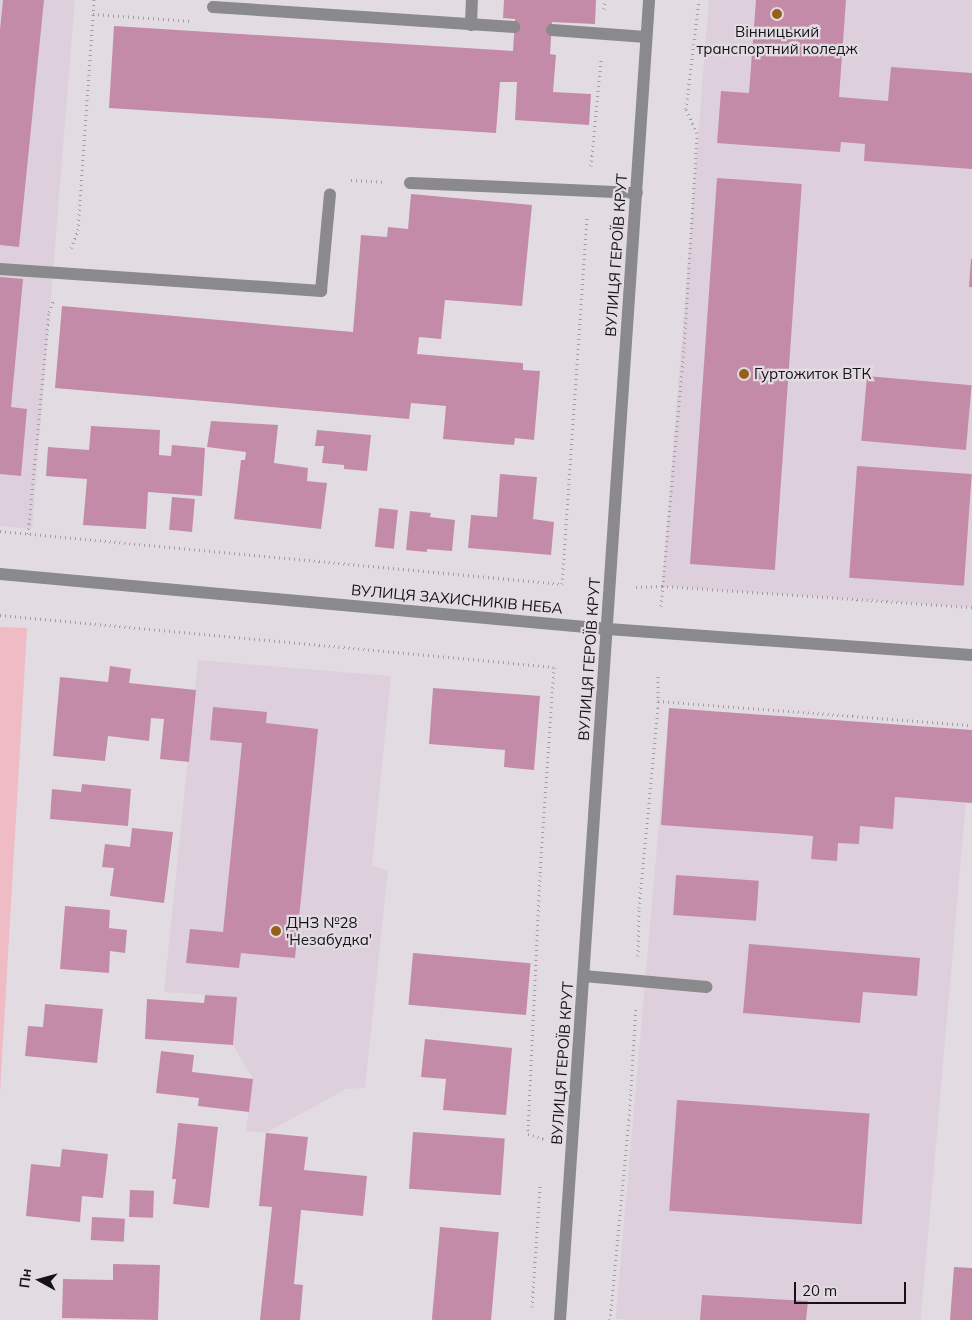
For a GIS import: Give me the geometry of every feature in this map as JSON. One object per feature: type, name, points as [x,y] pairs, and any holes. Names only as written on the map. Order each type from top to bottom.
[{"type":"street","points":[[471,24],[472,0]]},
{"type":"street","name":"ВУЛИЦЯ ГЕРОЇВ КРУТ","points":[[560,1320],[649,0]]},
{"type":"street","points":[[213,7],[514,28]]},
{"type":"street","points":[[552,30],[646,37]]},
{"type":"street","points":[[410,183],[637,192]]},
{"type":"street","points":[[0,269],[321,291],[330,194]]},
{"type":"street","name":"ВУЛИЦЯ ЗАХИСНИКІВ НЕБА","points":[[0,574],[608,629],[972,656]]},
{"type":"street","points":[[584,976],[707,987]]},
{"type":"path","points":[[0,531],[562,584],[589,191],[605,0]]},
{"type":"path","points":[[661,607],[684,338],[697,133],[686,109],[699,0]]},
{"type":"path","points":[[93,14],[212,22],[213,7]]},
{"type":"path","points":[[330,194],[331,178],[410,183]]},
{"type":"path","points":[[630,588],[662,586],[972,607]]},
{"type":"path","points":[[0,615],[554,667],[540,875],[528,1134],[546,1139],[545,1149]]},
{"type":"path","points":[[658,701],[972,726]]},
{"type":"path","points":[[532,1310],[537,1214],[542,1177]]},
{"type":"shaded area","points":[[0,0],[75,0],[32,529],[0,526]]},
{"type":"shaded area","points":[[709,0],[972,0],[972,607],[662,586]]},
{"type":"shaded area","points":[[0,627],[27,628],[0,1093]]},
{"type":"shaded area","name":"ДНЗ №28 'Незабудка'","points":[[198,660],[391,676],[372,866],[388,870],[365,1088],[346,1089],[266,1133],[246,1131],[253,1079],[233,1045],[236,997],[164,992]]},
{"type":"shaded area","points":[[669,708],[972,734],[921,1320],[616,1319]]},
{"type":"building","points":[[3,0],[44,0],[19,247],[0,245],[0,30]]},
{"type":"building","points":[[504,0],[596,0],[595,24],[552,22],[550,54],[556,55],[553,92],[591,94],[589,125],[515,120],[517,82],[500,82],[496,133],[109,108],[114,26],[513,51],[515,19],[503,18]]},
{"type":"building","name":"Вінницький транспортний коледж","points":[[756,0],[846,0],[839,97],[888,101],[891,67],[972,73],[972,169],[864,161],[865,144],[841,142],[840,152],[717,143],[721,91],[749,93]]},
{"type":"building","name":"Гуртожиток ВТК","points":[[717,178],[802,184],[775,570],[690,564]]},
{"type":"building","points":[[411,194],[532,205],[522,306],[445,300],[441,339],[419,337],[417,354],[523,363],[523,370],[540,371],[534,440],[515,438],[514,445],[443,439],[446,406],[411,403],[409,419],[55,388],[62,306],[353,332],[361,235],[387,237],[388,227],[408,229]]},
{"type":"building","points":[[971,259],[972,287],[969,287]]},
{"type":"building","points":[[0,277],[23,279],[11,407],[27,409],[21,476],[0,474]]},
{"type":"building","points":[[867,376],[972,385],[966,450],[861,441]]},
{"type":"building","points":[[211,421],[278,425],[274,463],[308,468],[307,481],[327,483],[321,529],[234,519],[241,460],[245,460],[246,452],[207,447]]},
{"type":"building","points":[[91,426],[160,430],[159,455],[171,456],[172,445],[205,448],[202,496],[148,492],[146,529],[83,525],[87,479],[46,476],[48,447],[89,450]]},
{"type":"building","points":[[317,430],[371,435],[367,471],[344,469],[344,465],[322,463],[324,446],[315,446]]},
{"type":"building","points":[[857,466],[972,474],[964,586],[849,578]]},
{"type":"building","points":[[500,474],[537,477],[533,519],[554,522],[551,555],[468,548],[471,515],[497,517]]},
{"type":"building","points":[[172,497],[195,499],[192,532],[169,530]]},
{"type":"building","points":[[379,508],[398,510],[394,549],[375,547]]},
{"type":"building","points":[[410,511],[431,513],[430,517],[455,520],[452,551],[427,549],[427,552],[406,550]]},
{"type":"building","points":[[110,666],[131,669],[129,683],[196,690],[189,762],[160,759],[164,719],[151,718],[149,741],[108,736],[105,761],[53,756],[60,677],[108,682]]},
{"type":"building","points":[[433,688],[540,696],[534,770],[504,767],[505,750],[429,744]]},
{"type":"building","points":[[213,707],[267,712],[266,723],[318,729],[295,958],[241,953],[239,968],[186,963],[190,929],[223,932],[242,743],[210,740]]},
{"type":"building","points":[[669,708],[972,730],[972,803],[895,797],[893,829],[860,826],[859,844],[838,843],[837,861],[811,859],[813,836],[661,825]]},
{"type":"building","points":[[82,784],[131,789],[128,826],[50,819],[52,789],[81,792]]},
{"type":"building","points":[[132,828],[173,832],[164,903],[110,896],[114,868],[102,867],[105,844],[130,847]]},
{"type":"building","points":[[676,875],[759,881],[756,921],[673,915]]},
{"type":"building","points":[[65,906],[110,910],[109,928],[127,930],[125,953],[110,951],[109,973],[60,969]]},
{"type":"building","points":[[749,944],[920,958],[917,996],[863,992],[860,1023],[743,1013]]},
{"type":"building","points":[[413,953],[531,963],[526,1015],[408,1005]]},
{"type":"building","points":[[205,995],[237,997],[233,1045],[145,1039],[147,999],[204,1003]]},
{"type":"building","points":[[45,1004],[103,1009],[97,1063],[25,1056],[28,1026],[43,1027]]},
{"type":"building","points":[[425,1039],[512,1048],[506,1115],[443,1110],[446,1079],[421,1077]]},
{"type":"building","points":[[161,1051],[194,1055],[192,1072],[253,1079],[249,1112],[198,1106],[199,1098],[156,1093]]},
{"type":"building","points":[[677,1100],[870,1113],[862,1224],[669,1211]]},
{"type":"building","points":[[178,1123],[218,1127],[209,1208],[173,1204],[176,1179],[172,1179]]},
{"type":"building","points":[[413,1132],[505,1138],[501,1195],[409,1189]]},
{"type":"building","points":[[266,1133],[308,1137],[304,1170],[367,1176],[363,1216],[301,1210],[294,1284],[303,1285],[300,1320],[260,1320],[272,1207],[259,1206]]},
{"type":"building","points":[[62,1149],[108,1154],[103,1198],[82,1196],[80,1222],[26,1216],[31,1164],[60,1167]]},
{"type":"building","points":[[130,1190],[154,1191],[153,1218],[129,1217]]},
{"type":"building","points":[[92,1217],[125,1219],[124,1242],[91,1240]]},
{"type":"building","points":[[440,1227],[499,1232],[491,1320],[432,1320]]},
{"type":"building","points":[[113,1264],[160,1265],[158,1320],[62,1318],[63,1279],[113,1280]]},
{"type":"building","points":[[954,1267],[972,1268],[972,1320],[950,1320]]},
{"type":"building","points":[[702,1295],[808,1301],[806,1320],[700,1320]]},
{"type":"place","name":"Вінницький транспортний коледж","points":[[777,14]]},
{"type":"place","name":"Гуртожиток ВТК","points":[[744,374]]},
{"type":"place","name":"ДНЗ №28 'Незабудка'","points":[[276,931]]}]
